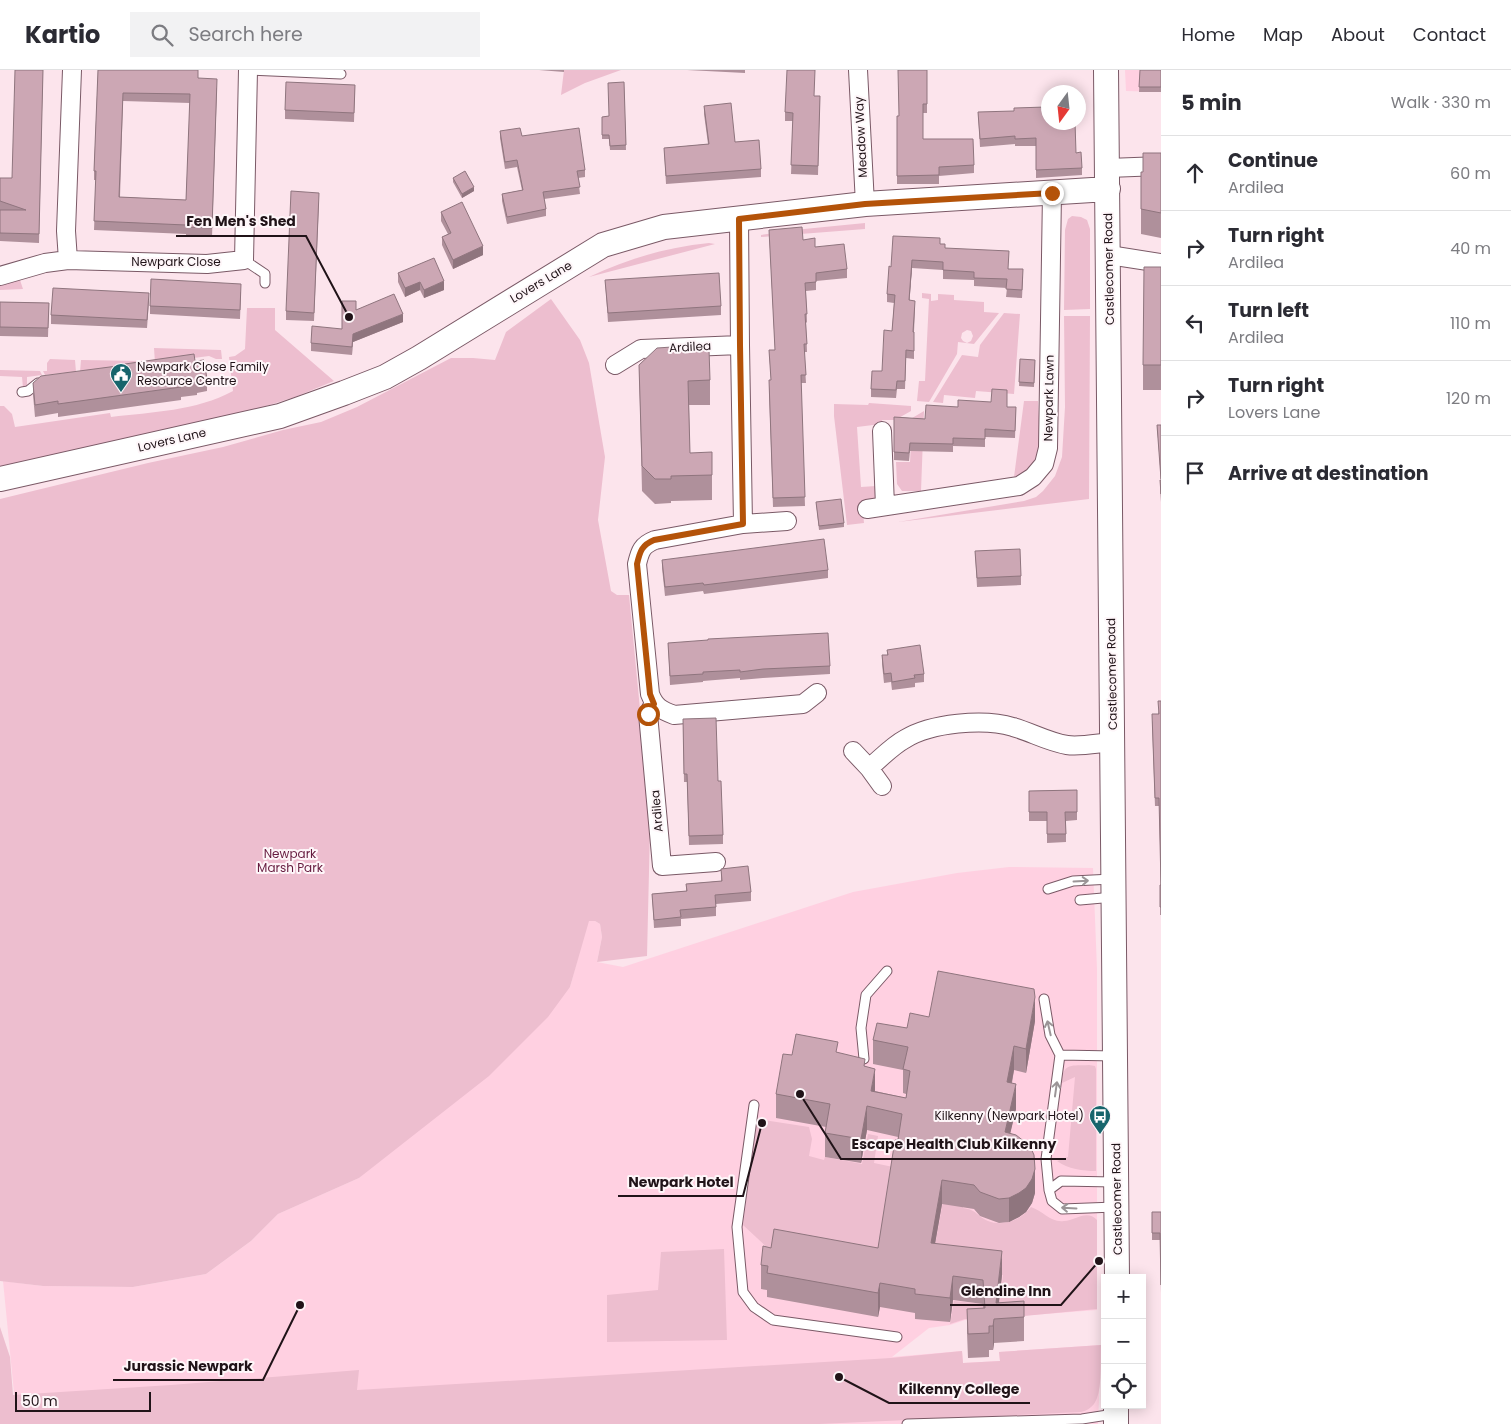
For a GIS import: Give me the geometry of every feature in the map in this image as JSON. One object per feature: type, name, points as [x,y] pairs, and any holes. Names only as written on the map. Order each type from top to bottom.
[{"type":"main road","name":"Castlecomer Road","points":[[1106,70],[1117,1274]]},
{"type":"main road","name":"Lovers Lane","points":[[0,479],[280,416],[386,377],[603,245],[664,227],[865,204],[1052,193],[1108,178]]},
{"type":"street","points":[[68,260],[66,231],[72,70]]},
{"type":"street","points":[[244,260],[248,70]]},
{"type":"street","name":"Meadow Way","points":[[858,70],[865,204]]},
{"type":"street","points":[[1108,178],[1161,166]]},
{"type":"street","name":"Newpark Lawn","points":[[867,509],[1019,486],[1033,477],[1044,464],[1048,448],[1052,193]]},
{"type":"street","points":[[739,219],[743,524]]},
{"type":"street","points":[[1109,255],[1161,263]]},
{"type":"street","name":"Newpark Close","points":[[0,276],[45,263],[68,260],[207,264],[244,260]]},
{"type":"street","name":"Ardilea","points":[[615,365],[641,349],[740,345]]},
{"type":"street","points":[[882,431],[885,506]]},
{"type":"street","name":"Ardilea","points":[[716,862],[662,866],[648,714],[654,704],[650,694],[637,564],[640,552],[646,543],[654,540],[743,524],[787,521]]},
{"type":"street","points":[[654,704],[663,711],[674,715],[803,704],[817,693]]},
{"type":"street","points":[[869,768],[905,738],[954,724],[983,723],[1010,726],[1068,746],[1113,742]]},
{"type":"street","points":[[852,751],[869,768],[882,786]]},
{"type":"lane","points":[[248,70],[340,74]]},
{"type":"lane","points":[[244,260],[265,274],[264,283]]},
{"type":"lane","points":[[22,392],[28,391],[38,383]]},
{"type":"lane","points":[[1048,888],[1073,881],[1114,888]]},
{"type":"lane","points":[[1080,900],[1114,888]]},
{"type":"lane","points":[[864,1059],[861,1028],[866,995],[887,971]]},
{"type":"lane","points":[[1044,999],[1050,1035],[1060,1055],[1046,1159],[1052,1202],[1062,1209],[1117,1207]]},
{"type":"lane","points":[[1060,1055],[1115,1056]]},
{"type":"lane","points":[[754,1105],[737,1227],[743,1292],[754,1307],[773,1320],[897,1338]]},
{"type":"lane","points":[[1050,1190],[1061,1181],[1116,1182]]},
{"type":"lane","points":[[907,1424],[1082,1418],[1116,1414]]},
{"type":"shaded area","points":[[1125,70],[1161,70],[1161,92],[1126,91]]},
{"type":"shaded area","points":[[1009,867],[1093,868],[1097,969],[1097,1310],[965,1320],[950,1325],[929,1328],[892,1357],[962,1351],[963,1363],[1000,1361],[999,1352],[1101,1345],[1098,1424],[16,1424],[3,1281],[43,1286],[133,1287],[206,1274],[251,1241],[278,1214],[359,1178],[570,987],[588,921],[595,921],[600,924],[602,937],[597,962],[623,967],[853,892],[957,873]]},
{"type":"green space","points":[[564,70],[621,70],[585,83],[561,95]]},
{"type":"green space","points":[[1072,216],[1087,220],[1090,229],[1090,309],[1064,310],[1065,230],[1068,219]]},
{"type":"green space","points":[[865,223],[865,229],[761,237],[761,235],[794,230]]},
{"type":"green space","points":[[715,244],[589,277],[648,255],[678,247]]},
{"type":"green space","points":[[20,280],[23,289],[0,290],[0,285]]},
{"type":"green space","points":[[922,293],[931,294],[931,301],[938,300],[938,294],[954,295],[954,300],[984,302],[984,312],[999,313],[974,344],[958,342],[957,354],[929,402],[917,401],[919,381],[925,381],[929,299],[922,298]],"holes":[[[967,330],[971,331],[973,336],[971,341],[967,343],[963,341],[961,338],[962,333]]]},
{"type":"green space","name":"Newpark Marsh Park","points":[[551,299],[580,340],[589,363],[605,457],[598,520],[611,591],[617,595],[629,595],[650,829],[647,956],[597,962],[602,937],[600,924],[595,921],[589,921],[570,987],[548,1017],[489,1076],[359,1178],[278,1214],[251,1241],[206,1274],[133,1287],[43,1286],[0,1281],[0,499],[321,422],[357,407],[451,358],[495,360],[506,332]]},
{"type":"green space","points":[[247,308],[275,308],[275,330],[334,381],[295,397],[244,413],[0,470],[0,406],[4,406],[12,414],[15,427],[110,413],[111,417],[174,410],[204,403],[233,391],[229,357],[235,356],[245,349]]},
{"type":"green space","points":[[1004,313],[1020,314],[1014,394],[976,391],[975,398],[944,395],[943,403],[933,402],[962,355],[978,357],[980,345]]},
{"type":"green space","points":[[1064,316],[1090,316],[1089,499],[898,522],[1024,501],[1036,497],[1043,491],[1055,476],[1062,457],[1065,407]]},
{"type":"green space","points":[[154,348],[221,350],[222,359],[209,356],[155,363]]},
{"type":"green space","points":[[50,359],[75,360],[76,372],[45,375],[43,371],[47,371],[47,363]]},
{"type":"green space","points":[[81,360],[142,361],[142,364],[80,372]]},
{"type":"green space","points":[[0,370],[40,371],[42,375],[27,377],[27,387],[23,388],[22,377],[0,376]]},
{"type":"green space","points":[[1024,401],[1038,401],[1038,446],[1036,457],[1031,466],[1024,473],[1014,477]]},
{"type":"green space","points":[[869,403],[911,406],[911,411],[895,420],[882,420],[881,424],[857,427],[861,487],[876,486],[877,501],[862,503],[864,523],[847,525],[834,404],[868,405]]},
{"type":"green space","points":[[924,411],[921,491],[902,491],[897,484],[896,462],[910,462],[912,425],[902,424]]},
{"type":"green space","points":[[1070,1066],[1095,1066],[1096,1069],[1096,1171],[1076,1169],[1057,1161],[1068,1157],[1075,1077],[1062,1083],[1064,1071]]},
{"type":"green space","points":[[757,1119],[809,1127],[812,1139],[809,1156],[824,1160],[825,1157],[862,1164],[868,1134],[878,1136],[874,1163],[893,1167],[878,1271],[773,1253],[743,1225]]},
{"type":"green space","points":[[948,1174],[967,1177],[963,1208],[972,1210],[984,1219],[994,1223],[1006,1223],[1017,1219],[1031,1207],[1051,1219],[1059,1221],[1085,1215],[1089,1215],[1097,1220],[1097,1309],[1004,1318],[965,1319],[950,1324],[954,1301],[985,1304],[986,1299],[1000,1301],[1003,1275],[931,1267]]},
{"type":"green space","points":[[724,1249],[727,1340],[607,1342],[607,1295],[658,1290],[661,1252]]},
{"type":"green space","points":[[0,1327],[10,1357],[13,1395],[359,1370],[357,1390],[891,1358],[962,1351],[963,1363],[1000,1361],[999,1352],[1101,1345],[1097,1399],[1088,1409],[1081,1412],[819,1424],[0,1424]]},
{"type":"building","points":[[15,70],[43,70],[39,234],[0,233],[0,210],[26,210],[0,201],[0,178],[12,178]]},
{"type":"building","points":[[98,70],[198,70],[198,78],[217,79],[212,228],[94,221],[96,171],[94,171]],"holes":[[[123,93],[190,94],[186,200],[119,197]]]},
{"type":"building","points":[[787,70],[815,70],[814,96],[820,96],[818,166],[791,165],[793,113],[785,112]]},
{"type":"building","points":[[898,70],[927,70],[927,104],[923,104],[923,139],[973,139],[974,165],[939,167],[939,175],[897,176]]},
{"type":"building","points":[[1140,70],[1161,70],[1161,87],[1139,87]]},
{"type":"building","points":[[286,82],[355,85],[354,113],[285,110]]},
{"type":"building","points":[[624,82],[626,145],[610,146],[609,135],[602,135],[602,117],[609,116],[608,83]]},
{"type":"building","points":[[731,103],[735,142],[759,140],[761,169],[666,176],[664,148],[709,144],[704,106]]},
{"type":"building","points":[[1041,107],[1041,130],[1075,130],[1076,153],[1081,152],[1082,168],[1036,170],[1036,138],[1015,139],[1015,136],[980,139],[978,112],[1014,111],[1014,108]]},
{"type":"building","points":[[520,128],[522,136],[579,128],[585,170],[577,171],[580,187],[543,192],[546,209],[507,217],[502,194],[523,190],[517,160],[505,162],[500,131]]},
{"type":"building","points":[[1143,153],[1161,153],[1161,213],[1141,209]]},
{"type":"building","points":[[465,171],[474,187],[462,194],[453,178]]},
{"type":"building","points":[[291,191],[319,193],[314,313],[286,311]]},
{"type":"building","points":[[462,202],[483,246],[453,260],[442,237],[451,233],[441,212]]},
{"type":"building","points":[[802,227],[803,240],[815,238],[815,247],[844,244],[847,269],[816,273],[816,282],[805,283],[807,344],[804,344],[806,375],[801,375],[805,497],[773,498],[769,350],[775,350],[769,230]]},
{"type":"building","points":[[893,236],[940,238],[940,244],[945,244],[945,248],[1009,251],[1008,269],[1023,269],[1022,290],[1006,289],[1007,279],[974,278],[974,272],[943,270],[943,262],[912,260],[909,300],[915,301],[914,351],[906,350],[905,381],[897,381],[896,390],[871,389],[872,371],[882,371],[884,330],[892,331],[895,295],[887,294]]},
{"type":"building","points":[[434,258],[444,281],[424,290],[420,282],[405,288],[398,273]]},
{"type":"building","points":[[1144,267],[1161,267],[1161,365],[1143,365]]},
{"type":"building","points":[[719,273],[721,306],[608,313],[605,280]]},
{"type":"building","points":[[151,279],[241,284],[240,310],[150,306]]},
{"type":"building","points":[[53,288],[149,293],[147,320],[51,315]]},
{"type":"building","points":[[394,294],[403,314],[353,334],[352,347],[311,343],[312,326],[342,329],[342,301],[356,301],[356,310]]},
{"type":"building","points":[[0,302],[49,303],[48,328],[0,327]]},
{"type":"building","points":[[672,347],[671,350],[709,349],[710,380],[688,381],[690,453],[712,452],[712,475],[671,476],[671,479],[655,479],[642,466],[639,365],[657,348]]},
{"type":"building","points":[[194,354],[195,361],[204,360],[207,379],[180,385],[181,387],[58,404],[58,401],[35,405],[33,383],[41,376]]},
{"type":"building","points":[[1020,359],[1035,360],[1034,383],[1019,382]]},
{"type":"building","points":[[992,389],[1007,390],[1007,407],[1016,407],[1015,431],[985,429],[985,439],[953,438],[953,444],[910,443],[909,453],[894,452],[894,417],[925,419],[926,405],[958,407],[958,400],[991,402]]},
{"type":"building","points":[[1157,425],[1161,425],[1161,479]]},
{"type":"building","points":[[841,499],[844,523],[819,526],[816,502]]},
{"type":"building","points":[[824,539],[828,570],[704,585],[703,583],[665,587],[662,560]]},
{"type":"building","points":[[1020,549],[1021,576],[977,578],[975,551]]},
{"type":"building","points":[[828,633],[830,666],[740,672],[740,670],[703,672],[703,674],[670,676],[668,643]]},
{"type":"building","points":[[920,645],[924,674],[914,675],[915,678],[892,682],[891,673],[884,674],[882,655],[888,655],[887,650]]},
{"type":"building","points":[[1158,701],[1161,701],[1161,885],[1159,798],[1155,798],[1152,714],[1159,714]]},
{"type":"building","points":[[716,718],[718,781],[721,781],[723,835],[689,836],[687,774],[684,774],[683,719]]},
{"type":"building","points":[[1077,790],[1077,812],[1065,812],[1066,834],[1047,834],[1047,812],[1029,812],[1029,791]]},
{"type":"building","points":[[748,866],[751,892],[715,895],[716,907],[680,910],[681,917],[654,920],[652,894],[687,891],[686,884],[722,881],[721,869]]},
{"type":"building","points":[[1160,885],[1161,907],[1160,907]]},
{"type":"building","points":[[938,971],[1034,989],[1035,997],[1026,1049],[1014,1046],[1007,1082],[1016,1084],[1005,1132],[1016,1135],[1030,1146],[1034,1155],[1035,1169],[1032,1179],[1026,1188],[1019,1193],[1009,1198],[999,1199],[980,1192],[974,1185],[942,1180],[931,1243],[1002,1251],[996,1303],[1024,1301],[1024,1317],[994,1319],[993,1326],[989,1326],[989,1333],[968,1334],[967,1309],[985,1308],[983,1280],[953,1276],[950,1298],[915,1294],[915,1289],[880,1283],[878,1293],[767,1273],[768,1266],[761,1265],[763,1246],[771,1248],[774,1229],[878,1248],[895,1140],[898,1140],[902,1114],[867,1106],[861,1139],[825,1133],[830,1104],[776,1094],[783,1054],[792,1055],[796,1034],[838,1042],[836,1052],[865,1059],[864,1066],[875,1069],[871,1091],[906,1098],[910,1071],[903,1069],[908,1047],[873,1040],[877,1023],[907,1028],[910,1013],[929,1017]]},
{"type":"building","points":[[1152,1212],[1161,1212],[1161,1285],[1160,1233],[1152,1233]]},
{"type":"place","name":"Fen Men's Shed","points":[[349,317]]},
{"type":"place","name":"Newpark Close Family Resource Centre","points":[[121,393]]},
{"type":"place","name":"Escape Health Club Kilkenny","points":[[800,1094]]},
{"type":"place","name":"Newpark Hotel","points":[[762,1123]]},
{"type":"place","name":"Kilkenny (Newpark Hotel)","points":[[1100,1135]]},
{"type":"place","name":"Glendine Inn","points":[[1099,1261]]},
{"type":"place","name":"Jurassic Newpark","points":[[300,1305]]},
{"type":"place","name":"Kilkenny College","points":[[839,1377]]},
{"type":"route","points":[[648,714],[654,704],[650,694],[637,564],[640,552],[646,543],[654,540],[743,524],[739,219],[865,204],[1052,193]]}]
